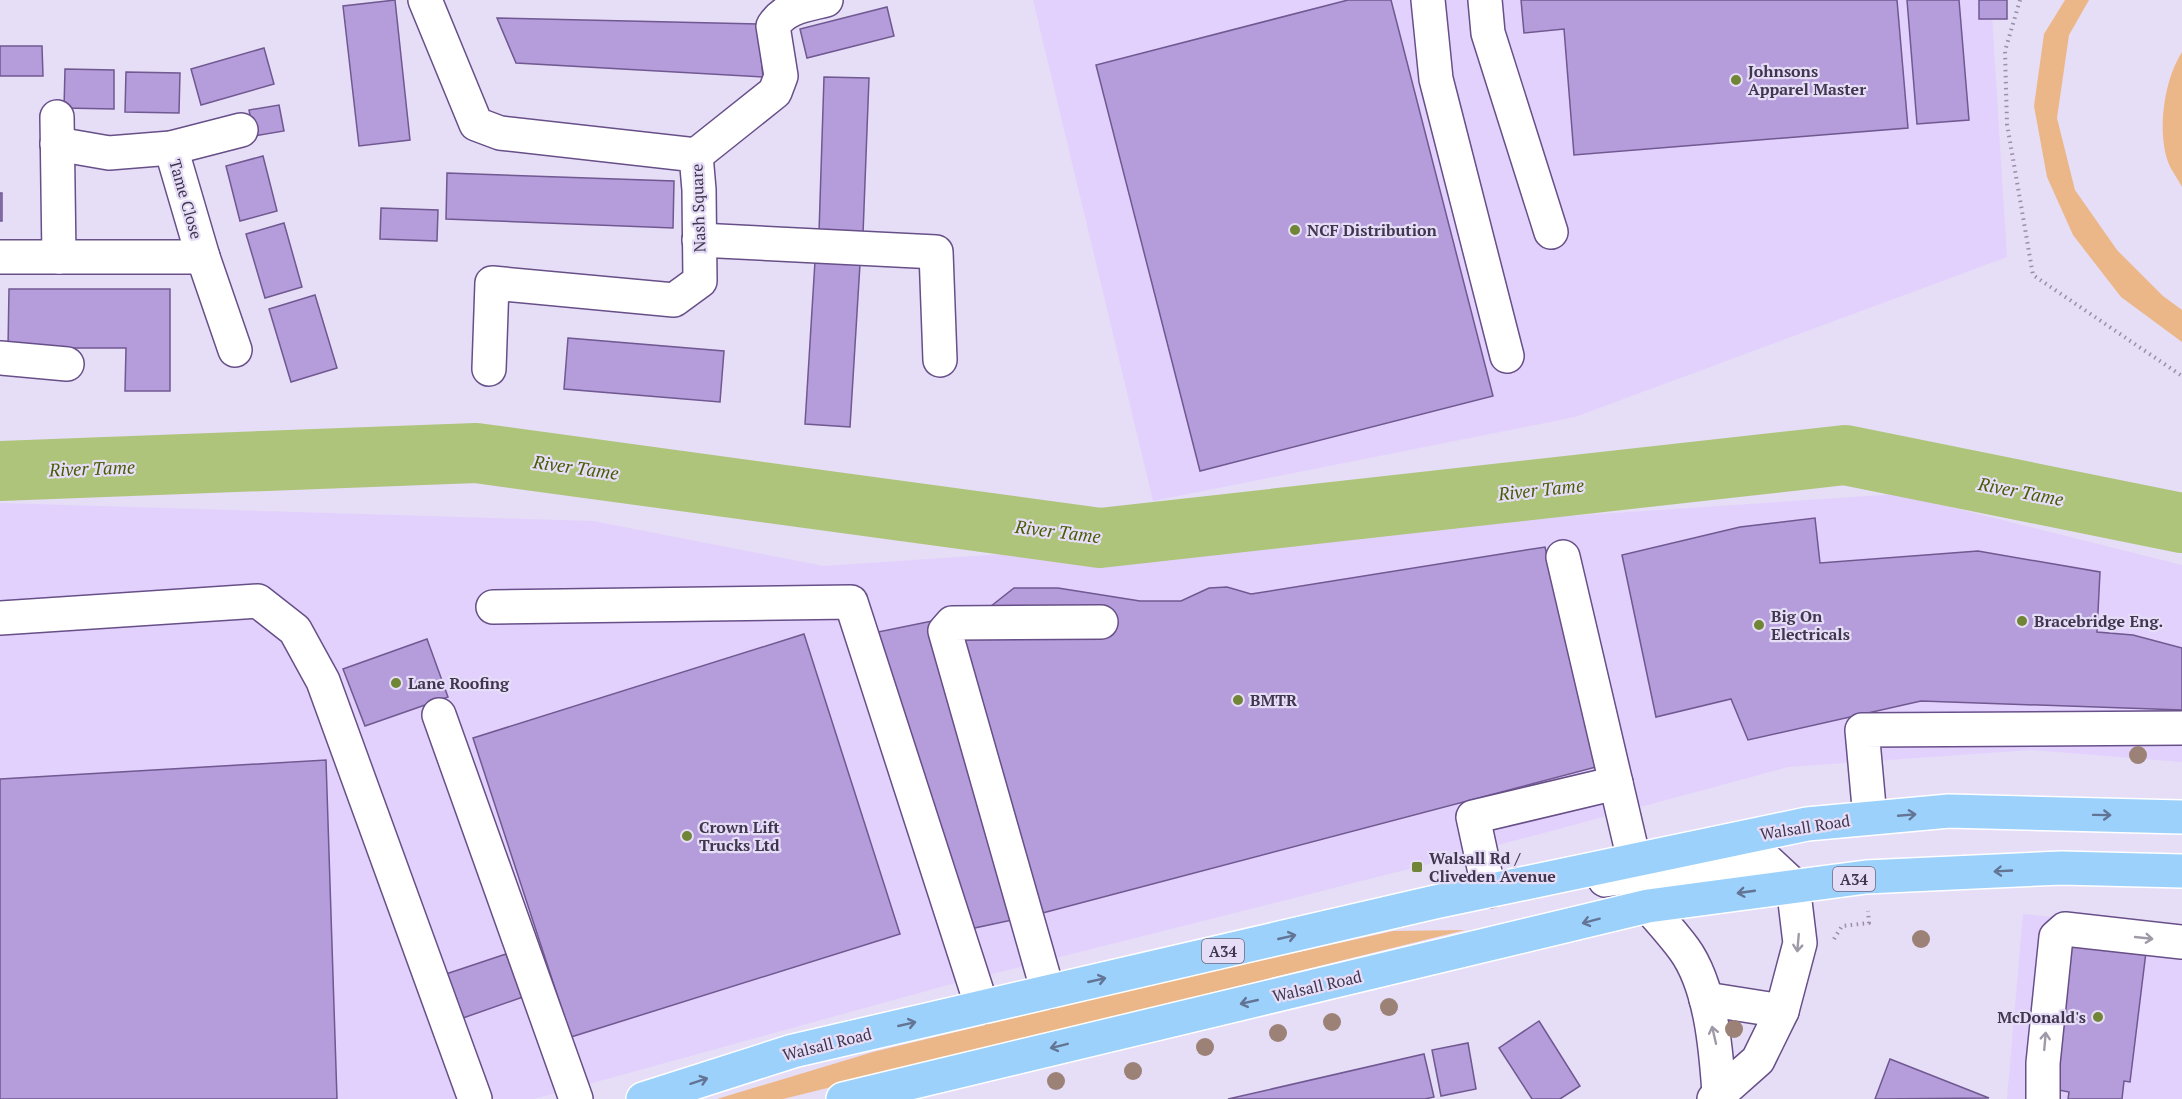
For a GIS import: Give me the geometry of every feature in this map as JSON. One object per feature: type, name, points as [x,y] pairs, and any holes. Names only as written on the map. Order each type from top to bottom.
[{"type":"highway","name":"Walsall Road","points":[[643,1099],[794,1051],[1435,902],[1807,824],[1948,811],[2182,817]]},
{"type":"highway","name":"Walsall Road","points":[[843,1099],[1648,906],[1866,877],[2061,868],[2182,872]]},
{"type":"street","name":"Nash Square","points":[[425,0],[476,123],[500,133],[696,155],[700,281],[674,300],[492,283],[489,369]]},
{"type":"street","points":[[696,155],[775,92],[780,84],[781,76],[773,26],[779,17],[791,9],[826,0]]},
{"type":"street","points":[[1428,0],[1436,79],[1507,356]]},
{"type":"street","points":[[1485,0],[1488,33],[1551,232]]},
{"type":"street","points":[[171,148],[241,130]]},
{"type":"street","name":"Tame Close","points":[[59,257],[57,131],[109,153],[171,148],[203,257],[235,350]]},
{"type":"street","points":[[699,240],[936,252],[940,360]]},
{"type":"street","name":"Tame Close","points":[[0,256],[203,257]]},
{"type":"street","points":[[0,358],[68,364]]},
{"type":"street","points":[[1563,557],[1634,860]]},
{"type":"street","points":[[0,618],[258,601],[295,630],[323,681],[475,1099]]},
{"type":"street","points":[[493,608],[851,602],[982,1007]]},
{"type":"street","points":[[1048,992],[945,631],[952,623],[1101,622]]},
{"type":"street","points":[[439,715],[576,1099]]},
{"type":"street","points":[[1870,818],[1862,730],[2182,728]]},
{"type":"street","points":[[1489,891],[1473,817],[1616,783]]},
{"type":"street","name":"Walsall Road","points":[[1435,902],[1765,859],[1793,885]]},
{"type":"street","points":[[1717,1096],[1758,1060],[1782,1011],[1800,943],[1793,885]]},
{"type":"street","points":[[1648,906],[1685,951],[1706,999],[1716,1044],[1717,1096]]},
{"type":"street","points":[[2043,1099],[2043,1064],[2056,937],[2065,929],[2182,942]]},
{"type":"street","points":[[1706,999],[1782,1011]]},
{"type":"path","points":[[2020,0],[2005,51],[2007,124],[2033,275],[2182,376]]},
{"type":"shaded area","points":[[1033,0],[1991,0],[2007,257],[1575,417],[1153,501]]},
{"type":"shaded area","points":[[2065,0],[2089,0],[2069,35],[2057,118],[2075,190],[2117,250],[2163,296],[2182,310],[2182,342],[2121,297],[2073,235],[2047,177],[2034,106],[2044,34]]},
{"type":"shaded area","points":[[2182,52],[2182,187],[2168,162],[2163,121],[2171,76]]},
{"type":"shaded area","points":[[1898,494],[2182,565],[2182,762],[2031,750],[1788,767],[1417,867],[948,985],[534,1099],[0,1099],[0,503],[593,521],[824,566]]},
{"type":"shaded area","points":[[2023,914],[2182,930],[2182,1099],[2007,1099]]},
{"type":"shaded area","points":[[1465,930],[783,1099],[717,1099],[873,1052],[1155,984],[1393,931]]},
{"type":"building","points":[[395,0],[410,140],[359,146],[343,6]]},
{"type":"building","name":"NCF Distribution","points":[[1348,0],[1391,0],[1493,396],[1200,471],[1096,65]]},
{"type":"building","name":"Johnsons Apparel Master","points":[[1521,0],[1897,0],[1908,128],[1574,155],[1564,29],[1524,33]]},
{"type":"building","points":[[1907,0],[1959,0],[1969,120],[1917,124]]},
{"type":"building","points":[[1979,0],[2007,0],[2007,19],[1979,19]]},
{"type":"building","points":[[887,7],[894,36],[807,58],[800,29]]},
{"type":"building","points":[[497,18],[758,24],[763,77],[516,63]]},
{"type":"building","points":[[0,46],[42,46],[43,76],[0,76]]},
{"type":"building","points":[[264,48],[274,84],[201,105],[191,69]]},
{"type":"building","points":[[65,69],[114,70],[114,109],[64,108]]},
{"type":"building","points":[[126,72],[180,73],[179,113],[125,112]]},
{"type":"building","points":[[824,77],[869,78],[863,234],[819,233]]},
{"type":"building","points":[[279,105],[284,131],[254,136],[249,110]]},
{"type":"building","points":[[263,156],[277,211],[240,221],[226,166]]},
{"type":"building","points":[[447,173],[674,181],[673,228],[446,219]]},
{"type":"building","points":[[0,193],[2,193],[2,221],[0,221]]},
{"type":"building","points":[[381,208],[438,210],[437,241],[380,239]]},
{"type":"building","points":[[284,223],[302,287],[265,298],[246,234]]},
{"type":"building","points":[[815,261],[860,264],[850,427],[805,424]]},
{"type":"building","points":[[9,289],[170,289],[170,391],[125,391],[126,348],[8,348]]},
{"type":"building","points":[[315,295],[337,368],[291,382],[269,309]]},
{"type":"building","points":[[568,338],[724,351],[720,402],[564,389]]},
{"type":"building","points":[[1815,518],[1820,563],[1978,551],[2100,572],[2097,632],[2133,635],[2182,648],[2182,710],[1921,701],[1748,740],[1731,699],[1656,717],[1622,555],[1740,527]]},
{"type":"building","name":"BMTR","points":[[1545,547],[1596,767],[1035,915],[965,930],[873,633],[986,610],[1014,588],[1058,588],[1140,601],[1181,601],[1209,588],[1227,587],[1251,594]]},
{"type":"building","name":"Crown Lift Trucks Ltd","points":[[804,634],[900,934],[571,1037],[473,738]]},
{"type":"building","name":"Lane Roofing","points":[[427,639],[448,697],[365,726],[343,669]]},
{"type":"building","points":[[326,760],[337,1099],[0,1099],[0,779]]},
{"type":"building","name":"McDonald's","points":[[2067,944],[2146,952],[2130,1082],[2124,1081],[2122,1099],[2068,1099],[2069,1092],[2049,1088]]},
{"type":"building","points":[[506,954],[523,997],[463,1018],[446,974]]},
{"type":"building","points":[[1539,1021],[1580,1086],[1560,1099],[1532,1099],[1499,1048]]},
{"type":"building","points":[[1468,1043],[1476,1089],[1441,1096],[1432,1050]]},
{"type":"building","points":[[1424,1054],[1434,1097],[1425,1099],[1228,1099]]},
{"type":"building","points":[[1890,1059],[1989,1098],[1875,1099]]},
{"type":"waterway","name":"River Tame","points":[[0,471],[476,453],[1100,538],[1845,455],[2182,523]]},
{"type":"place","name":"Johnsons Apparel Master","points":[[1736,80]]},
{"type":"place","name":"NCF Distribution","points":[[1295,230]]},
{"type":"place","name":"Bracebridge Eng.","points":[[2022,621]]},
{"type":"place","name":"Big On Electricals","points":[[1759,625]]},
{"type":"place","name":"Lane Roofing","points":[[396,683]]},
{"type":"place","name":"BMTR","points":[[1238,700]]},
{"type":"place","name":"Crown Lift Trucks Ltd","points":[[687,836]]},
{"type":"place","name":"Walsall Rd / Cliveden Avenue","points":[[1417,867]]},
{"type":"place","name":"McDonald's","points":[[2098,1017]]}]
